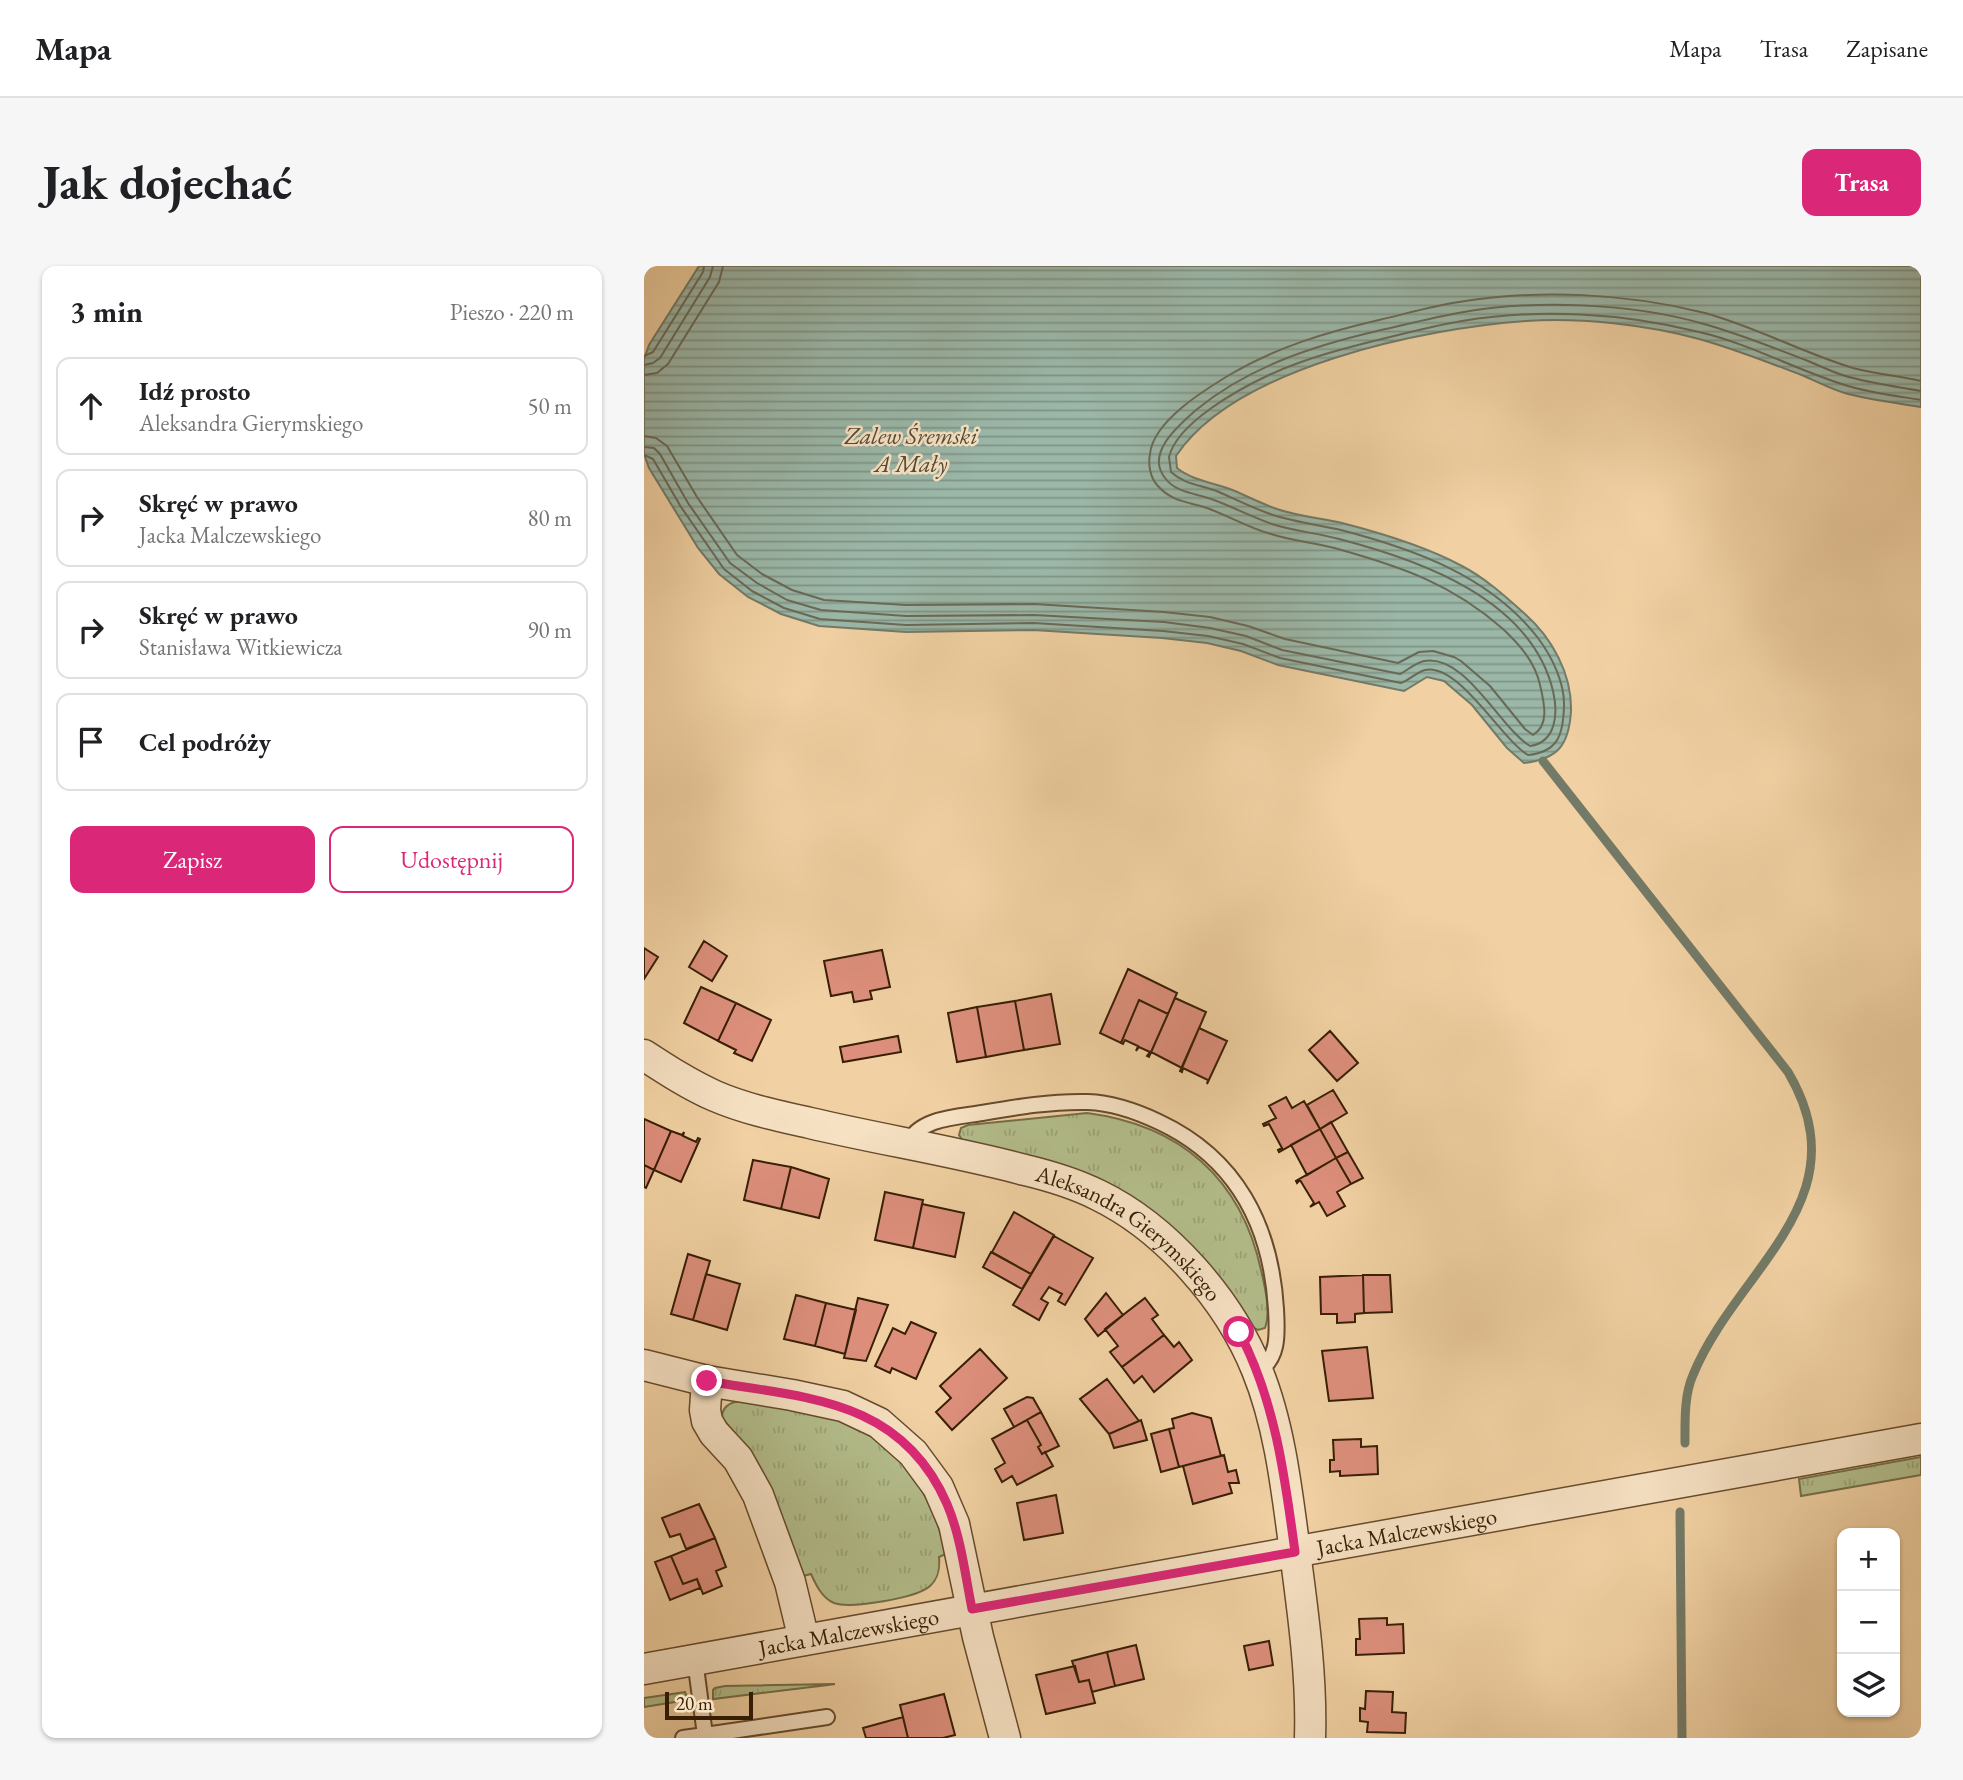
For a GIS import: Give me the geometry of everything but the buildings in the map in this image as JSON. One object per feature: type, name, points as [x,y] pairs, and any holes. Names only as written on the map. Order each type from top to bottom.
[{"type":"street","name":"Aleksandra Gierymskiego","points":[[644,1055],[698,1088],[743,1106],[1051,1177],[1100,1196],[1123,1209],[1169,1245],[1209,1288],[1239,1332],[1258,1371],[1273,1423],[1295,1552],[1310,1698],[1310,1738]]},
{"type":"street","points":[[644,1364],[707,1381],[843,1406],[879,1423],[897,1437],[927,1470],[947,1505],[1005,1738]]},
{"type":"street","points":[[707,1381],[707,1421],[713,1433],[738,1460],[758,1495],[790,1582],[804,1640]]},
{"type":"street","name":"Jacka Malczewskiego","points":[[644,1669],[1921,1438]]},
{"type":"lane","points":[[908,1144],[911,1136],[919,1129],[941,1121],[1035,1104],[1066,1102],[1089,1102],[1130,1110],[1184,1135],[1216,1160],[1230,1175],[1254,1212],[1262,1232],[1273,1277],[1277,1338],[1270,1360],[1258,1371]]},
{"type":"lane","points":[[695,1660],[705,1735]]},
{"type":"lane","points":[[683,1738],[827,1717]]},
{"type":"green space","points":[[1087,1113],[1120,1119],[1151,1130],[1178,1144],[1222,1183],[1252,1237],[1266,1292],[1265,1328],[1254,1328],[1232,1294],[1193,1249],[963,1141],[959,1135],[961,1128],[968,1125]]},
{"type":"green space","points":[[739,1401],[832,1419],[865,1432],[883,1444],[912,1475],[924,1493],[941,1533],[946,1554],[939,1557],[938,1573],[933,1583],[912,1595],[854,1605],[834,1603],[826,1598],[811,1574],[803,1576],[746,1447],[722,1418],[727,1406]]},
{"type":"green space","points":[[1921,1457],[1921,1475],[1801,1496],[1799,1479]]},
{"type":"green space","points":[[835,1684],[713,1699],[713,1690],[725,1686]]},
{"type":"green space","points":[[685,1692],[688,1700],[644,1707],[644,1698]]},
{"type":"water","name":"Zalew Śremski A Mały","points":[[699,266],[1921,266],[1921,407],[1842,392],[1752,356],[1679,334],[1613,323],[1547,320],[1484,325],[1437,333],[1386,343],[1335,358],[1286,376],[1241,398],[1204,425],[1176,456],[1177,468],[1183,472],[1282,511],[1357,527],[1433,552],[1479,576],[1535,624],[1552,645],[1564,670],[1571,711],[1568,733],[1560,748],[1545,758],[1524,763],[1507,748],[1472,705],[1444,681],[1427,677],[1404,691],[1278,665],[1241,651],[1207,643],[1162,638],[1033,630],[906,632],[819,626],[781,614],[748,597],[719,574],[698,548],[649,468],[644,454],[644,359],[649,345]]},
{"type":"waterway","points":[[1543,761],[1788,1072],[1808,1117],[1811,1158],[1803,1196],[1785,1232],[1713,1337],[1693,1375],[1687,1400],[1685,1443]]},
{"type":"waterway","points":[[1680,1512],[1682,1738]]},
{"type":"route","points":[[707,1381],[843,1406],[879,1423],[897,1437],[927,1470],[947,1505],[954,1524],[972,1609],[1295,1552],[1267,1397],[1239,1332]]}]
